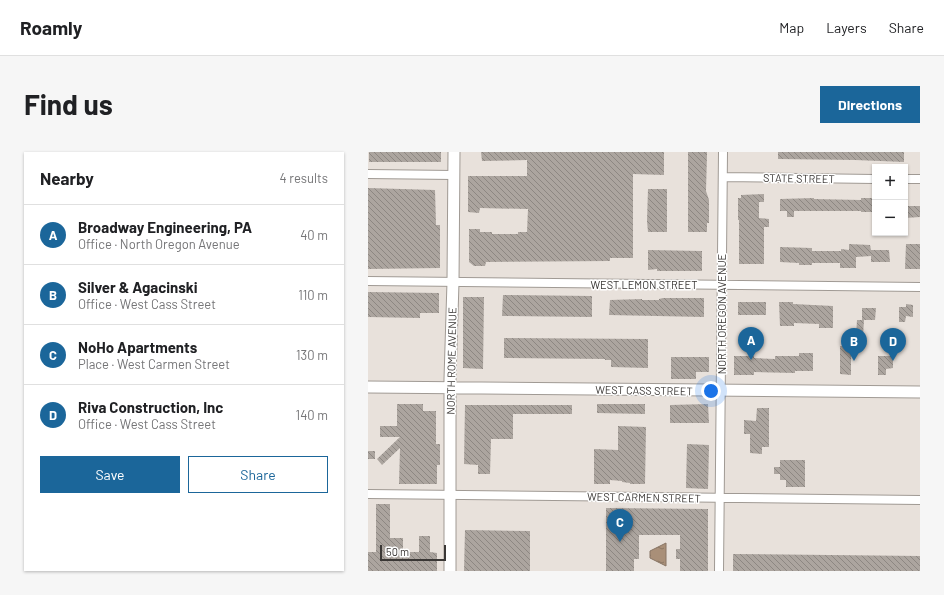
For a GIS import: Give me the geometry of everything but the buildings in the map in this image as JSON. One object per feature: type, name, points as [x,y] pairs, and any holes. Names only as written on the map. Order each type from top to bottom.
[{"type":"street","name":"NORTH ROME AVENUE","points":[[450,571],[450,388],[453,282],[454,152]]},
{"type":"street","name":"NORTH OREGON AVENUE","points":[[718,571],[723,152]]},
{"type":"street","points":[[368,174],[454,175]]},
{"type":"street","name":"STATE STREET","points":[[723,177],[872,179]]},
{"type":"street","points":[[908,179],[920,179]]},
{"type":"street","name":"WEST LEMON STREET","points":[[368,281],[920,286]]},
{"type":"street","name":"WEST CASS STREET","points":[[368,387],[920,392]]},
{"type":"street","name":"WEST CARMEN STREET","points":[[368,494],[920,500]]},
{"type":"water","points":[[666,543],[666,566],[650,558],[650,551]]},
{"type":"place","name":"Broadway Engineering, PA","points":[[751,360]]},
{"type":"place","name":"Silver & Agacinski","points":[[854,361]]},
{"type":"place","name":"Riva Construction, Inc","points":[[893,361]]},
{"type":"place","name":"NoHo Apartments","points":[[620,542]]}]
